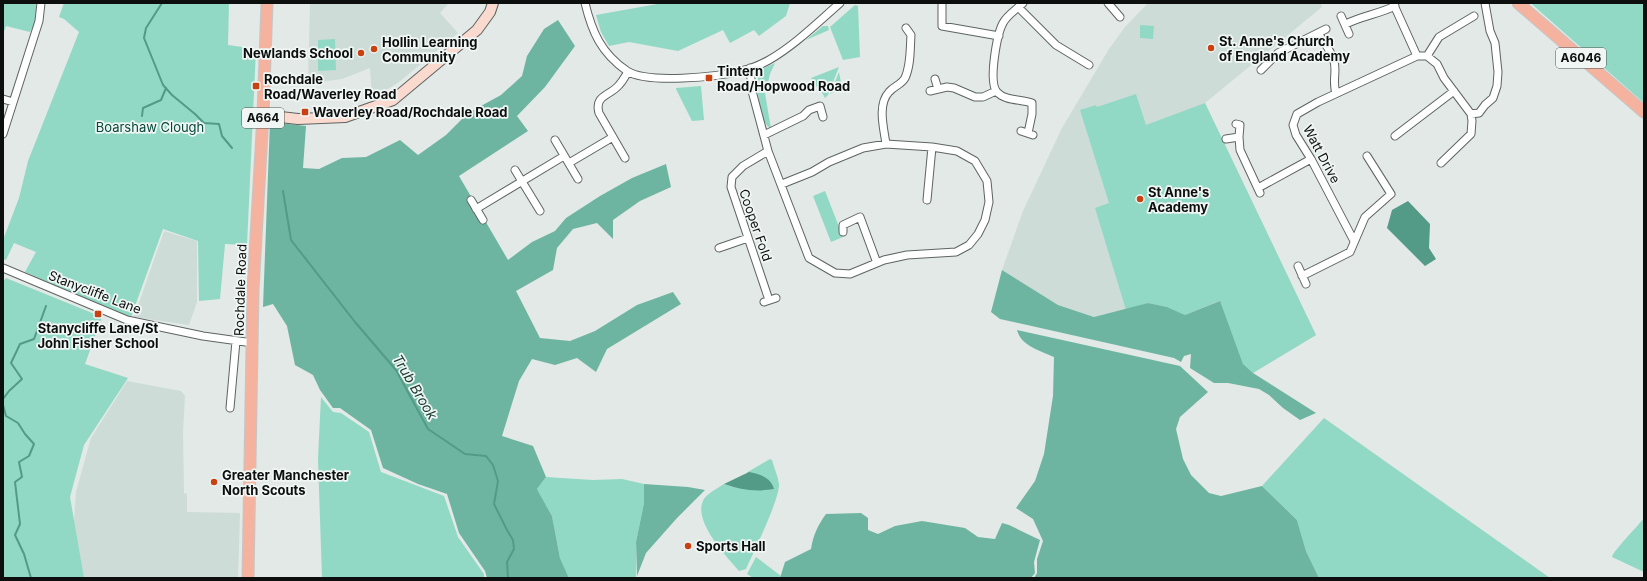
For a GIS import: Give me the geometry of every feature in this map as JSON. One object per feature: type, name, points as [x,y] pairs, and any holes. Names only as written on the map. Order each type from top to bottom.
[{"type":"main road","name":"Rochdale Road","points":[[248,578],[250,412],[254,283],[267,3]]},
{"type":"main road","name":"A6046","points":[[1518,3],[1644,112]]},
{"type":"street","points":[[3,134],[39,22],[41,3]]},
{"type":"street","points":[[263,115],[298,120],[345,116],[393,100],[477,30],[490,12],[493,3]]},
{"type":"street","points":[[585,3],[592,31],[602,48],[628,72],[647,77],[668,78],[701,77],[739,72],[750,68],[786,50],[840,3]]},
{"type":"street","points":[[940,33],[942,26],[942,3]]},
{"type":"street","points":[[1108,3],[1116,8],[1120,17]]},
{"type":"street","points":[[1471,114],[1479,113],[1493,98],[1497,86],[1498,72],[1495,43],[1490,31],[1485,3]]},
{"type":"street","points":[[1346,24],[1359,17],[1388,10],[1394,4],[1417,56],[1427,56],[1437,64],[1471,114],[1472,121],[1471,134],[1455,154],[1441,163]]},
{"type":"street","points":[[1027,133],[1032,114],[1032,103],[1024,100],[1003,97],[996,91],[992,77],[999,36],[1004,22],[1021,5],[1056,45],[1080,55],[1089,65]]},
{"type":"street","points":[[1341,16],[1346,24],[1349,34]]},
{"type":"street","points":[[1427,56],[1439,38],[1474,16]]},
{"type":"street","points":[[942,26],[999,36]]},
{"type":"street","points":[[886,144],[882,113],[888,92],[898,86],[905,79],[908,70],[911,35],[906,28]]},
{"type":"street","points":[[1261,70],[1278,53],[1326,29]]},
{"type":"street","points":[[1318,33],[1334,60],[1334,86],[1336,93]]},
{"type":"street","name":"Watt Drive","points":[[1354,241],[1311,159],[1296,135],[1293,125],[1297,114],[1336,93],[1417,56]]},
{"type":"street","points":[[750,68],[752,91],[768,151],[782,184],[809,258],[835,273],[850,274],[877,263],[907,255],[956,252],[969,245],[978,234],[985,220],[989,202],[990,181],[975,161],[967,155],[957,151],[932,146],[886,144],[863,148],[829,162],[812,172],[782,184]]},
{"type":"street","points":[[625,158],[599,113],[598,103],[605,95],[620,85],[628,72]]},
{"type":"street","points":[[935,79],[938,89]]},
{"type":"street","points":[[930,91],[947,87],[954,88],[975,97],[983,98],[996,91]]},
{"type":"street","points":[[1395,136],[1454,91]]},
{"type":"street","points":[[3,99],[13,102]]},
{"type":"street","points":[[764,135],[803,116],[809,110],[820,106],[823,117]]},
{"type":"street","points":[[1236,124],[1240,126],[1240,150],[1259,190],[1311,159]]},
{"type":"street","points":[[569,163],[613,137]]},
{"type":"street","points":[[1226,139],[1239,137]]},
{"type":"street","points":[[555,140],[578,179]]},
{"type":"street","points":[[927,200],[932,146]]},
{"type":"street","name":"Cooper Fold","points":[[768,151],[744,166],[732,177],[731,187],[770,300]]},
{"type":"street","points":[[476,208],[564,156]]},
{"type":"street","points":[[1302,276],[1350,252],[1365,217],[1391,194],[1367,156]]},
{"type":"street","points":[[515,170],[540,211]]},
{"type":"street","points":[[471,200],[483,220]]},
{"type":"street","points":[[843,232],[844,225],[860,217],[877,263]]},
{"type":"street","points":[[719,248],[748,238]]},
{"type":"street","points":[[1298,266],[1306,284]]},
{"type":"street","name":"Stanycliffe Lane","points":[[3,268],[127,320],[203,336],[253,343]]},
{"type":"street","points":[[230,408],[236,341]]},
{"type":"shaded area","name":"Hollin Learning Community","points":[[310,3],[449,3],[440,13],[458,33],[399,82],[385,91],[372,96],[370,68],[342,79],[321,82],[308,81]]},
{"type":"shaded area","name":"St Anne's Academy","points":[[1148,3],[1321,3],[1322,7],[1205,103],[1316,335],[1253,373],[1148,303],[1094,317],[1058,305],[1002,270],[1023,211],[1062,128],[1109,49],[1125,27]]},
{"type":"shaded area","points":[[558,20],[575,46],[545,87],[517,116],[528,131],[459,176],[508,260],[532,242],[555,231],[566,218],[600,196],[632,178],[666,164],[671,187],[640,201],[613,220],[613,239],[597,223],[573,229],[557,248],[553,270],[516,291],[540,338],[570,341],[595,331],[637,305],[673,292],[681,304],[607,349],[596,372],[577,358],[555,365],[532,359],[519,381],[502,436],[533,446],[546,477],[537,489],[552,516],[560,558],[569,578],[487,578],[485,571],[459,533],[447,494],[418,484],[383,468],[371,430],[340,408],[333,408],[320,390],[313,375],[295,365],[287,326],[273,304],[263,307],[270,122],[306,126],[303,168],[319,169],[342,158],[366,157],[400,140],[418,155],[446,135],[468,113],[501,95],[522,76],[527,56],[544,29]]},
{"type":"shaded area","points":[[1408,201],[1430,224],[1429,248],[1436,259],[1425,266],[1387,228],[1392,210]]},
{"type":"shaded area","points":[[164,231],[197,241],[197,302],[189,325],[134,317]]},
{"type":"shaded area","points":[[1002,270],[1058,305],[1094,317],[1148,303],[1167,307],[1185,315],[1220,301],[1243,364],[1253,373],[1316,413],[1300,420],[1283,408],[1269,395],[1259,389],[1228,383],[1214,383],[1190,368],[1191,354],[1184,356],[1181,362],[1174,358],[1000,319],[991,312]]},
{"type":"shaded area","points":[[1017,330],[1180,366],[1208,392],[1180,417],[1176,429],[1183,459],[1191,475],[1209,493],[1221,496],[1262,486],[1297,520],[1306,551],[1319,578],[1034,578],[1037,573],[1037,559],[1043,541],[1033,519],[1016,508],[1035,481],[1044,454],[1053,396],[1054,357],[1027,344],[1019,336]]},
{"type":"shaded area","points":[[127,381],[181,391],[185,396],[183,433],[184,493],[187,494],[187,512],[240,513],[238,578],[84,578],[73,536],[76,492],[91,438]]},
{"type":"shaded area","points":[[749,472],[761,475],[767,479],[774,489],[749,490],[724,484]]},
{"type":"shaded area","points":[[644,484],[688,487],[705,490],[677,518],[646,553],[637,576],[636,542],[644,503]]},
{"type":"shaded area","points":[[861,513],[868,518],[868,530],[878,534],[895,526],[922,521],[965,528],[978,537],[995,539],[1002,523],[1009,525],[1040,540],[1034,562],[1035,573],[1031,578],[780,578],[785,562],[811,549],[816,530],[826,514]]},
{"type":"green space","points":[[3,3],[36,3],[36,22],[30,32],[6,26],[3,34]]},
{"type":"green space","name":"Boarshaw Clough","points":[[64,3],[229,3],[228,45],[256,49],[247,245],[225,244],[220,299],[199,301],[198,241],[163,229],[131,317],[25,272],[36,252],[14,243],[6,260],[3,259],[3,240],[19,198],[28,161],[79,32],[64,19],[59,17]]},
{"type":"green space","points":[[663,3],[790,3],[786,16],[759,36],[754,30],[730,43],[723,30],[678,51],[629,42],[609,46],[601,32],[596,15]]},
{"type":"green space","points":[[1531,3],[1644,3],[1644,103],[1535,7]]},
{"type":"green space","points":[[855,5],[858,6],[860,57],[843,60],[830,27]]},
{"type":"green space","points":[[1140,25],[1154,26],[1153,39],[1140,38]]},
{"type":"green space","points":[[823,26],[828,26],[829,30],[806,40]]},
{"type":"green space","points":[[335,39],[336,70],[318,71],[318,40]]},
{"type":"green space","points":[[775,63],[770,74],[766,92],[758,91],[758,73],[762,69]]},
{"type":"green space","points":[[839,67],[828,95],[825,98],[811,78]]},
{"type":"green space","points":[[839,72],[842,88],[830,94]]},
{"type":"green space","points":[[701,86],[704,120],[692,121],[676,88]]},
{"type":"green space","points":[[758,93],[765,93],[771,129],[764,122],[762,117]]},
{"type":"green space","points":[[1136,94],[1146,125],[1205,103],[1316,335],[1253,373],[1243,364],[1219,301],[1185,315],[1167,307],[1148,303],[1126,310],[1095,208],[1109,203],[1080,110],[1096,105],[1097,107]]},
{"type":"green space","points":[[825,191],[843,237],[831,242],[813,196]]},
{"type":"green space","points":[[6,278],[102,317],[85,364],[128,378],[84,445],[70,497],[84,578],[3,578],[3,282]]},
{"type":"green space","points":[[321,397],[333,412],[341,413],[369,432],[381,472],[444,496],[458,537],[484,574],[484,578],[322,578],[318,459]]},
{"type":"green space","points":[[1324,418],[1550,578],[1319,578],[1306,551],[1297,520],[1262,486]]},
{"type":"green space","points":[[770,459],[772,460],[778,478],[778,491],[771,513],[746,569],[739,571],[712,538],[702,517],[701,508],[704,499],[711,493],[724,484],[733,487],[749,472],[746,473]]},
{"type":"green space","points":[[546,477],[593,480],[622,479],[644,484],[644,503],[636,542],[636,578],[569,578],[560,558],[552,516],[537,489]]},
{"type":"green space","points":[[1644,518],[1644,572],[1612,557]]},
{"type":"green space","points":[[756,557],[781,576],[780,578],[753,578],[747,574]]},
{"type":"waterway","name":"Trub Brook","points":[[162,3],[146,28],[144,38],[163,85],[172,95],[204,123],[219,124],[222,136],[232,148]]},
{"type":"waterway","points":[[142,116],[143,108],[161,100],[166,88]]},
{"type":"waterway","name":"Trub Brook","points":[[283,191],[291,240],[355,322],[396,370],[428,429],[465,454],[486,456],[493,465],[498,481],[494,504],[513,540],[514,549],[507,562],[508,578]]},
{"type":"waterway","points":[[3,399],[22,379],[11,363],[20,344],[34,339],[46,306]]},
{"type":"waterway","points":[[3,405],[6,416],[18,423],[34,444],[29,456],[19,462],[22,477],[15,482],[20,524],[15,535],[24,554],[31,578]]},
{"type":"place","name":"St. Anne's Church of England Academy","points":[[1211,48]]},
{"type":"place","name":"Hollin Learning Community","points":[[374,49]]},
{"type":"place","name":"Newlands School","points":[[361,53]]},
{"type":"place","name":"Tintern Road/Hopwood Road","points":[[709,78]]},
{"type":"place","name":"Rochdale Road/Waverley Road","points":[[256,86]]},
{"type":"place","name":"Waverley Road/Rochdale Road","points":[[305,112]]},
{"type":"place","name":"St Anne's Academy","points":[[1140,199]]},
{"type":"place","name":"Stanycliffe Lane/St John Fisher School","points":[[98,314]]},
{"type":"place","name":"Greater Manchester North Scouts","points":[[214,482]]},
{"type":"place","name":"Sports Hall","points":[[688,546]]}]
